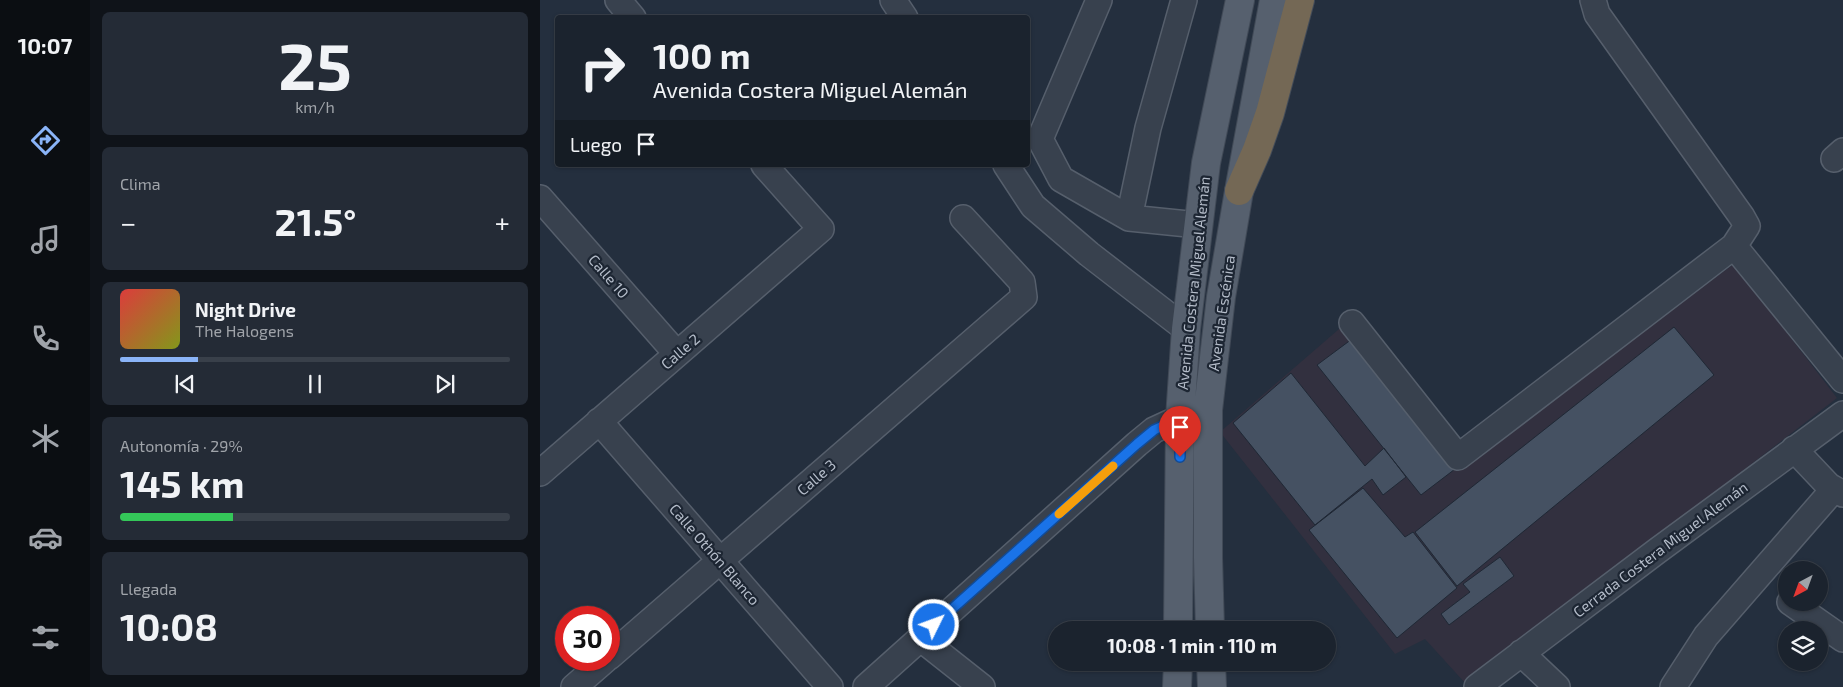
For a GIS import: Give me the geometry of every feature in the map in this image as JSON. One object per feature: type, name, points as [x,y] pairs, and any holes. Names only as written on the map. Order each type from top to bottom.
[{"type":"highway","points":[[1239,191],[1257,150],[1270,113],[1300,0]]},
{"type":"main road","name":"Avenida Costera Miguel Alemán","points":[[1178,621],[1180,418],[1186,330],[1206,163],[1240,0]]},
{"type":"main road","name":"Avenida Escénica","points":[[1210,621],[1208,410],[1221,297],[1274,0]]},
{"type":"main road","points":[[1177,687],[1178,671]]},
{"type":"main road","points":[[1211,671],[1212,687]]},
{"type":"street","points":[[618,0],[630,15]]},
{"type":"street","points":[[893,0],[903,15]]},
{"type":"street","points":[[1099,0],[1040,139],[1061,179],[1129,218],[1198,225]]},
{"type":"street","points":[[1129,218],[1148,128],[1184,0]]},
{"type":"street","points":[[1352,323],[1458,457],[1734,246],[1747,226],[1742,217],[1597,14],[1593,0]]},
{"type":"street","name":"Calle 2","points":[[540,473],[821,229],[766,167]]},
{"type":"street","points":[[1007,167],[1033,206],[1089,254],[1186,330]]},
{"type":"street","name":"Calle 10","points":[[540,198],[677,354]]},
{"type":"street","name":"Calle 3","points":[[620,647],[1024,296],[1022,282],[963,218]]},
{"type":"street","points":[[1734,246],[1843,380]]},
{"type":"street","name":"Cerrada Costera Miguel Alemán","points":[[1477,687],[1843,414]]},
{"type":"street","points":[[866,687],[1137,444],[1154,430],[1180,418]]},
{"type":"street","name":"Calle Othón Blanco","points":[[599,421],[830,687]]},
{"type":"street","points":[[1673,687],[1706,636],[1756,579],[1839,492],[1829,486],[1794,449]]},
{"type":"street","points":[[1756,579],[1778,594]]},
{"type":"street","points":[[1803,611],[1843,639]]},
{"type":"street","points":[[920,638],[982,687]]},
{"type":"street","points":[[1521,653],[1557,687]]},
{"type":"street","points":[[574,687],[592,671]]},
{"type":"shaded area","points":[[1734,264],[1837,398],[1466,684],[1425,639],[1395,654],[1220,432],[1346,323],[1458,461]]},
{"type":"building","points":[[1674,327],[1714,375],[1457,586],[1415,532]]},
{"type":"building","points":[[1352,339],[1459,466],[1421,495],[1317,365]]},
{"type":"building","points":[[1291,373],[1365,466],[1384,448],[1406,477],[1383,495],[1372,479],[1315,525],[1233,423]]},
{"type":"building","points":[[1363,488],[1405,537],[1413,532],[1457,588],[1397,638],[1309,530]]},
{"type":"building","points":[[1500,557],[1514,576],[1449,625],[1441,614],[1470,592],[1463,584]]},
{"type":"slow traffic","points":[[1059,514],[1113,466]]},
{"type":"route","points":[[934,625],[1137,444],[1154,430],[1180,418],[1180,457]]}]
